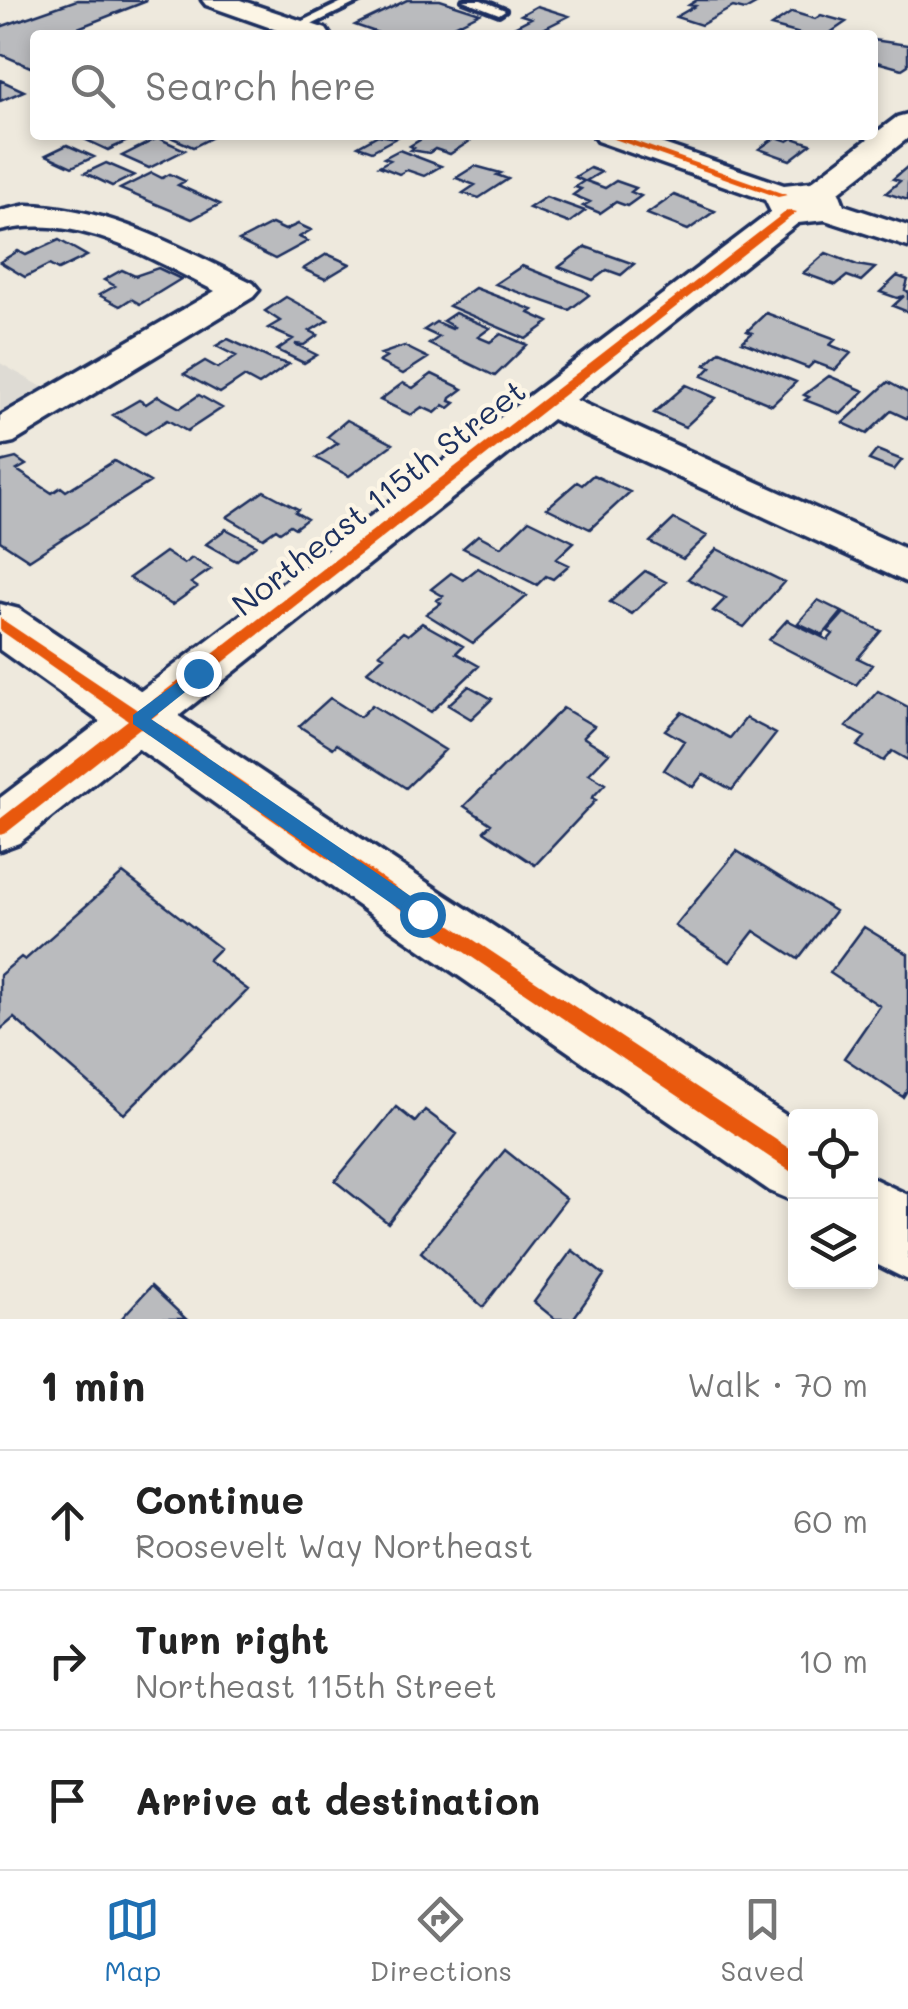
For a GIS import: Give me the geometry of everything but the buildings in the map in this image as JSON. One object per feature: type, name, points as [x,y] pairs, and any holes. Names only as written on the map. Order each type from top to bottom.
[{"type":"street","points":[[215,0],[303,30]]},
{"type":"street","name":"Northeast 115th Street","points":[[0,828],[908,123]]},
{"type":"street","points":[[623,140],[908,237]]},
{"type":"street","points":[[0,221],[19,214],[47,212],[88,221],[241,290],[0,433]]},
{"type":"street","points":[[548,402],[908,568]]},
{"type":"street","points":[[0,623],[788,1160]]},
{"type":"street","points":[[878,1221],[908,1241]]},
{"type":"lane","points":[[308,30],[356,0]]},
{"type":"lane","points":[[469,0],[500,10]]},
{"type":"shaded area","points":[[0,363],[60,397],[0,433]]},
{"type":"cycle path","points":[[622,140],[782,195]]},
{"type":"cycle path","points":[[0,828],[792,212]]},
{"type":"cycle path","points":[[0,623],[421,914],[788,1160]]},
{"type":"route","points":[[198,673],[139,720],[422,914]]}]
